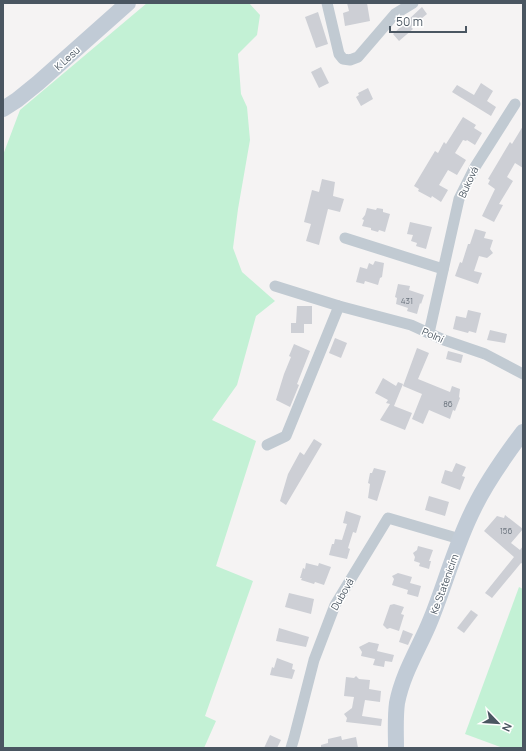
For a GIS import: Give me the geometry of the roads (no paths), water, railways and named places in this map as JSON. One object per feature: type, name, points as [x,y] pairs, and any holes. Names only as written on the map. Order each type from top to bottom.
[{"type":"street","name":"K Lesu","points":[[3,109],[38,83],[128,3]]},
{"type":"street","points":[[327,3],[339,54],[343,59],[350,60],[358,57],[395,14],[413,3]]},
{"type":"street","name":"Buková","points":[[428,333],[460,199],[475,167],[515,104]]},
{"type":"street","points":[[345,238],[443,269]]},
{"type":"street","name":"Polní","points":[[275,286],[411,326],[444,340],[485,354],[523,374]]},
{"type":"street","points":[[267,445],[286,436],[339,306]]},
{"type":"street","name":"Ke Statenicím","points":[[396,748],[396,715],[404,680],[431,621],[460,539],[488,480],[523,432]]},
{"type":"street","name":"Dubová","points":[[291,748],[314,660],[335,605],[388,518],[460,539]]}]
